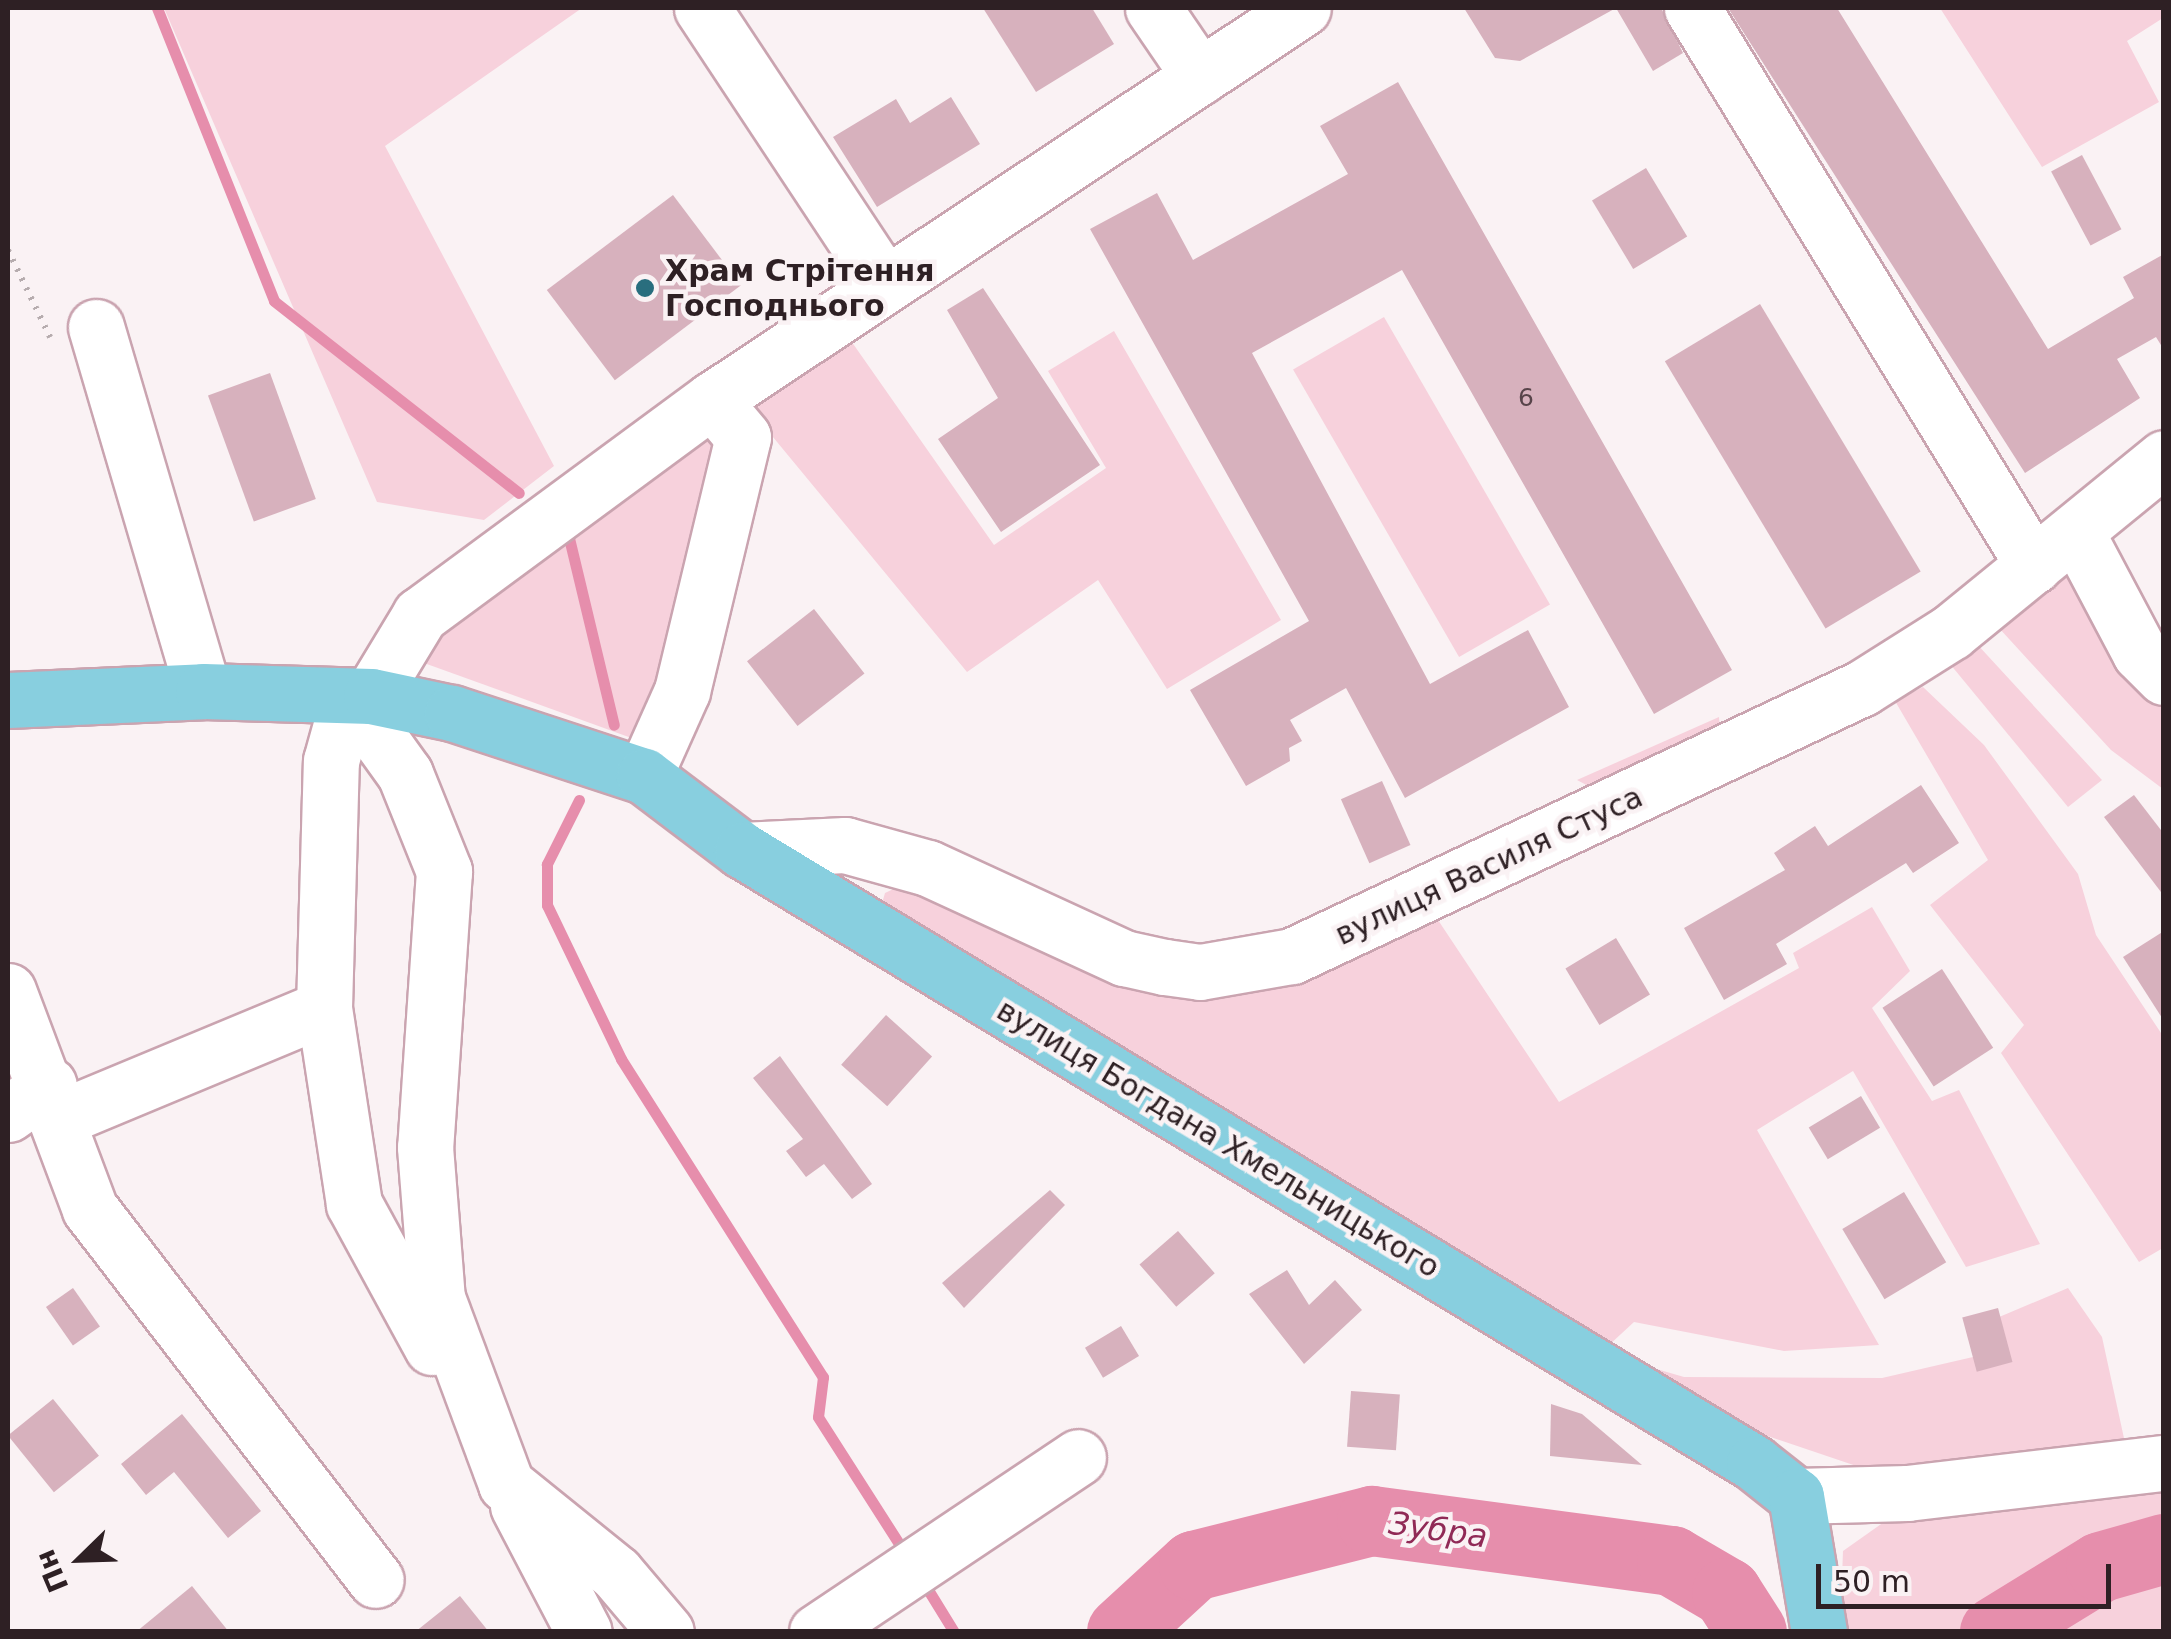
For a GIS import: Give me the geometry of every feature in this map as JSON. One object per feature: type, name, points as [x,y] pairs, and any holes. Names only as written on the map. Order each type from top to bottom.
[{"type":"main road","name":"вулиця Богдана Хмельницького","points":[[8,700],[203,691],[360,696],[452,713],[644,776],[742,850],[1796,1496]]},
{"type":"main road","points":[[1796,1496],[1819,1630]]},
{"type":"street","points":[[702,8],[884,283]]},
{"type":"street","points":[[1153,8],[1200,77]]},
{"type":"street","points":[[584,1632],[354,1204],[324,1008],[331,761],[360,696],[420,616],[712,400],[1304,8]]},
{"type":"street","points":[[1692,8],[2034,566]]},
{"type":"street","points":[[96,327],[203,691]]},
{"type":"street","points":[[644,776],[682,691],[743,437],[712,400]]},
{"type":"street","name":"вулиця Василя Стуса","points":[[742,850],[846,845],[928,868],[1124,958],[1200,972],[1251,967],[1309,948],[1862,688],[2034,566],[2164,458]]},
{"type":"street","points":[[2076,532],[2140,652],[2164,677]]},
{"type":"street","points":[[360,696],[405,774],[444,871],[425,1148],[437,1298],[506,1484],[616,1573],[666,1632]]},
{"type":"street","points":[[8,991],[39,1105],[90,1209],[376,1580]]},
{"type":"street","points":[[39,1105],[324,1008]]},
{"type":"street","points":[[817,1632],[1078,1458]]},
{"type":"street","points":[[1796,1496],[1907,1493],[2164,1463]]},
{"type":"shaded area","points":[[164,8],[582,8],[385,146],[554,466],[484,520],[377,502]]},
{"type":"shaded area","points":[[1940,8],[2163,8],[2163,18],[2127,41],[2159,102],[2042,167]]},
{"type":"shaded area","points":[[1384,317],[1550,605],[1459,657],[1293,370]]},
{"type":"shaded area","points":[[1114,331],[1281,620],[1167,689],[1098,580],[967,672],[749,408],[849,338],[994,545],[1106,468],[1048,371]]},
{"type":"shaded area","points":[[712,420],[727,449],[676,689],[637,740],[424,663],[437,628]]},
{"type":"shaded area","points":[[2072,563],[2163,698],[2163,789],[2111,750],[1999,628]]},
{"type":"shaded area","points":[[1976,643],[2102,780],[2068,807],[1950,664]]},
{"type":"shaded area","points":[[1923,687],[1984,745],[2078,874],[2096,935],[2163,1036],[2163,1248],[2139,1262],[2001,1053],[2024,1025],[1930,905],[1988,860],[1895,701]]},
{"type":"shaded area","points":[[1719,717],[1720,731],[1594,789],[1577,780]]},
{"type":"shaded area","points":[[904,884],[1226,990],[1311,979],[1438,920],[1559,1102],[1799,968],[1793,953],[1872,907],[1910,971],[1872,1008],[1932,1101],[1959,1090],[2040,1244],[1966,1267],[1853,1071],[1757,1130],[1879,1345],[1784,1351],[1634,1322],[1608,1346],[880,910],[885,893]]},
{"type":"shaded area","points":[[2068,1288],[2102,1337],[2127,1452],[1883,1475],[1741,1427],[1636,1363],[1684,1377],[1882,1378],[1986,1354],[1985,1323]]},
{"type":"shaded area","points":[[2163,1480],[2163,1631],[1840,1631],[1843,1551],[1884,1522]]},
{"type":"building","points":[[983,8],[1092,8],[1114,44],[1036,92]]},
{"type":"building","points":[[1464,8],[1616,8],[1520,61],[1495,58]]},
{"type":"building","points":[[1616,8],[1661,8],[1683,53],[1653,71]]},
{"type":"building","points":[[1728,8],[1837,8],[2048,349],[2134,298],[2123,277],[2164,254],[2164,350],[2156,337],[2117,359],[2140,398],[2025,473]]},
{"type":"building","points":[[1398,82],[1732,670],[1654,714],[1402,270],[1252,353],[1430,684],[1528,630],[1569,707],[1405,798],[1346,688],[1290,720],[1302,741],[1289,748],[1290,761],[1246,786],[1190,690],[1309,621],[1090,229],[1157,193],[1193,260],[1348,174],[1320,126]]},
{"type":"building","points":[[951,97],[980,144],[877,207],[833,137],[896,99],[910,123]]},
{"type":"building","points":[[2082,155],[2121,229],[2091,246],[2051,171]]},
{"type":"building","points":[[1646,168],[1687,237],[1633,269],[1592,200]]},
{"type":"building","name":"Храм Стрітення Господнього","points":[[673,195],[741,285],[615,380],[547,290]]},
{"type":"building","points":[[983,288],[1100,465],[1001,532],[938,439],[998,398],[947,310]]},
{"type":"building","points":[[1760,304],[1921,571],[1826,629],[1665,361]]},
{"type":"building","points":[[270,373],[316,499],[254,521],[208,396]]},
{"type":"building","points":[[814,609],[864,674],[798,726],[747,661]]},
{"type":"building","points":[[1382,781],[1410,845],[1369,863],[1341,799]]},
{"type":"building","points":[[1921,785],[1959,843],[1913,873],[1906,863],[1776,944],[1787,964],[1724,1000],[1684,928],[1785,870],[1774,853],[1815,826],[1828,846]]},
{"type":"building","points":[[2134,795],[2164,834],[2164,896],[2104,817]]},
{"type":"building","points":[[2164,931],[2164,1021],[2123,957]]},
{"type":"building","points":[[1616,938],[1650,995],[1599,1025],[1565,968]]},
{"type":"building","points":[[1942,969],[1993,1048],[1934,1087],[1882,1008]]},
{"type":"building","points":[[886,1015],[932,1056],[887,1106],[841,1065]]},
{"type":"building","points":[[780,1056],[872,1184],[852,1199],[824,1164],[806,1177],[786,1151],[803,1139],[753,1078]]},
{"type":"building","points":[[1861,1096],[1880,1128],[1828,1159],[1809,1127]]},
{"type":"building","points":[[1050,1190],[1065,1205],[964,1308],[942,1283]]},
{"type":"building","points":[[1904,1192],[1946,1262],[1885,1299],[1842,1229]]},
{"type":"building","points":[[1178,1231],[1215,1273],[1176,1307],[1140,1264]]},
{"type":"building","points":[[1287,1270],[1309,1305],[1335,1280],[1362,1310],[1304,1364],[1249,1294]]},
{"type":"building","points":[[73,1288],[100,1327],[73,1345],[46,1307]]},
{"type":"building","points":[[1998,1308],[2012,1362],[1977,1372],[1962,1318]]},
{"type":"building","points":[[1121,1326],[1139,1356],[1103,1378],[1085,1348]]},
{"type":"building","points":[[1351,1391],[1400,1394],[1396,1450],[1347,1447]]},
{"type":"building","points":[[53,1399],[99,1456],[54,1492],[8,1436]]},
{"type":"building","points":[[1551,1404],[1582,1414],[1642,1465],[1550,1456]]},
{"type":"building","points":[[182,1414],[261,1511],[228,1538],[174,1472],[146,1495],[121,1464]]},
{"type":"building","points":[[192,1586],[229,1632],[136,1632]]},
{"type":"building","points":[[460,1596],[489,1632],[415,1632]]},
{"type":"waterway","points":[[157,8],[274,301],[519,493]]},
{"type":"waterway","points":[[569,538],[614,725]]},
{"type":"waterway","points":[[579,800],[547,864],[547,905],[621,1059],[823,1377],[818,1417],[907,1556]]},
{"type":"waterway","name":"Зубра","points":[[1122,1632],[1194,1566],[1372,1521],[1672,1561],[1727,1593],[1752,1632]]},
{"type":"waterway","name":"Зубра","points":[[1995,1632],[2101,1567],[2164,1549]]},
{"type":"waterway","points":[[922,1580],[954,1632]]},
{"type":"place","name":"Храм Стрітення Господнього","points":[[645,288]]}]
